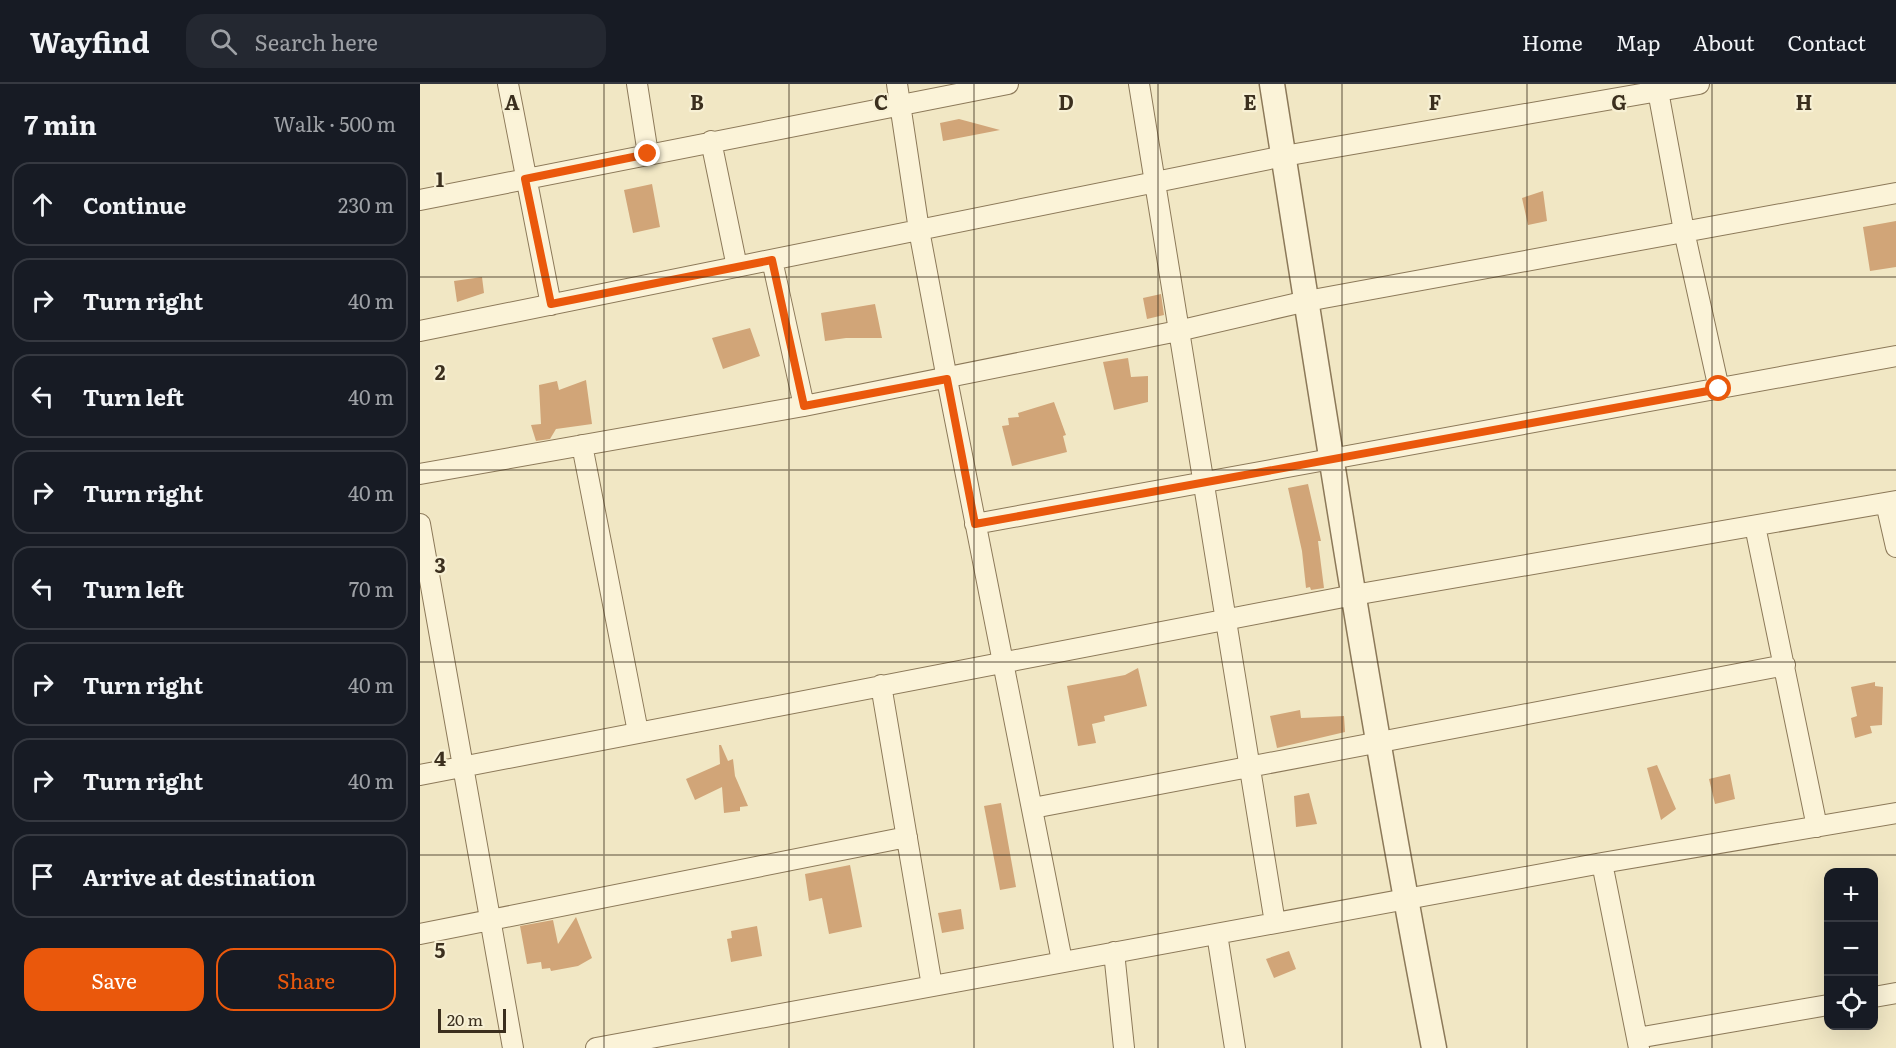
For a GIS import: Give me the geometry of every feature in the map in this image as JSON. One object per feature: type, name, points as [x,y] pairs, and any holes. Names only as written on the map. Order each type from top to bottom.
[{"type":"street","points":[[508,84],[551,304]]},
{"type":"street","points":[[637,84],[648,154]]},
{"type":"street","points":[[897,84],[919,230],[947,379],[1062,962]]},
{"type":"street","points":[[420,200],[1008,84]]},
{"type":"street","points":[[1139,84],[1153,182],[1275,923]]},
{"type":"street","points":[[1272,84],[1379,744],[1434,1048]]},
{"type":"street","points":[[420,331],[1284,156],[1699,84]]},
{"type":"street","points":[[1658,91],[1684,231],[1719,389]]},
{"type":"street","points":[[711,141],[736,267]]},
{"type":"street","points":[[420,474],[947,379],[1178,331],[1307,301],[1896,193]]},
{"type":"street","points":[[772,260],[804,406]]},
{"type":"street","points":[[975,524],[1896,356]]},
{"type":"street","points":[[582,445],[638,732]]},
{"type":"street","points":[[420,775],[1354,595],[1891,502],[1896,547]]},
{"type":"street","points":[[420,524],[430,642],[462,766],[513,1048]]},
{"type":"street","points":[[1755,526],[1816,827]]},
{"type":"street","points":[[1033,808],[1785,665]]},
{"type":"street","points":[[881,686],[932,986]]},
{"type":"street","points":[[596,1048],[1217,933],[1896,813]]},
{"type":"street","points":[[420,934],[907,837]]},
{"type":"street","points":[[1602,864],[1638,1043],[1824,1006]]},
{"type":"street","points":[[1217,933],[1235,1048]]},
{"type":"street","points":[[1114,952],[1124,1048]]},
{"type":"street","points":[[1878,996],[1896,993]]},
{"type":"building","points":[[959,119],[1000,130],[943,141],[940,123]]},
{"type":"building","points":[[652,184],[660,227],[633,233],[624,190]]},
{"type":"building","points":[[1543,191],[1547,221],[1528,225],[1522,198]]},
{"type":"building","points":[[1896,221],[1896,267],[1870,271],[1863,227]]},
{"type":"building","points":[[482,277],[484,293],[457,302],[454,281]]},
{"type":"building","points":[[1161,294],[1164,315],[1147,319],[1143,298]]},
{"type":"building","points":[[875,304],[882,338],[846,338],[825,341],[821,313]]},
{"type":"building","points":[[750,328],[760,356],[723,369],[712,338]]},
{"type":"building","points":[[1128,358],[1131,377],[1148,376],[1148,402],[1114,410],[1103,362]]},
{"type":"building","points":[[586,380],[592,424],[556,429],[550,439],[536,441],[531,425],[541,424],[539,385],[557,381],[559,390]]},
{"type":"building","points":[[1054,402],[1066,435],[1063,436],[1067,452],[1012,466],[1002,426],[1009,425],[1008,418],[1019,417],[1018,413]]},
{"type":"building","points":[[1308,484],[1321,541],[1318,541],[1324,588],[1311,590],[1310,587],[1306,588],[1302,551],[1288,488]]},
{"type":"building","points":[[1138,668],[1147,706],[1104,716],[1105,721],[1092,724],[1096,743],[1078,746],[1067,686],[1125,675]]},
{"type":"building","points":[[1875,682],[1875,686],[1883,687],[1882,725],[1870,726],[1872,733],[1855,738],[1851,718],[1857,716],[1851,687]]},
{"type":"building","points":[[1300,710],[1301,718],[1344,716],[1345,732],[1277,748],[1270,716]]},
{"type":"building","points":[[719,745],[728,761],[733,759],[735,776],[748,806],[740,807],[740,811],[724,813],[722,787],[695,800],[686,779],[720,764]]},
{"type":"building","points":[[1657,765],[1676,809],[1661,820],[1647,768]]},
{"type":"building","points":[[1730,774],[1735,799],[1715,804],[1709,779]]},
{"type":"building","points":[[1309,793],[1317,824],[1296,827],[1294,796]]},
{"type":"building","points":[[1001,803],[1016,887],[1000,890],[984,806]]},
{"type":"building","points":[[850,865],[862,927],[829,934],[822,898],[809,901],[805,874]]},
{"type":"building","points":[[961,909],[964,929],[942,933],[938,913]]},
{"type":"building","points":[[576,917],[592,958],[578,966],[551,971],[550,968],[542,969],[541,962],[527,964],[520,926],[553,920],[558,944]]},
{"type":"building","points":[[757,926],[762,956],[731,962],[727,939],[732,938],[731,931]]},
{"type":"building","points":[[1289,951],[1296,969],[1274,978],[1266,959]]},
{"type":"route","points":[[648,154],[525,179],[551,304],[772,260],[804,406],[947,379],[975,524],[1719,389]]}]
